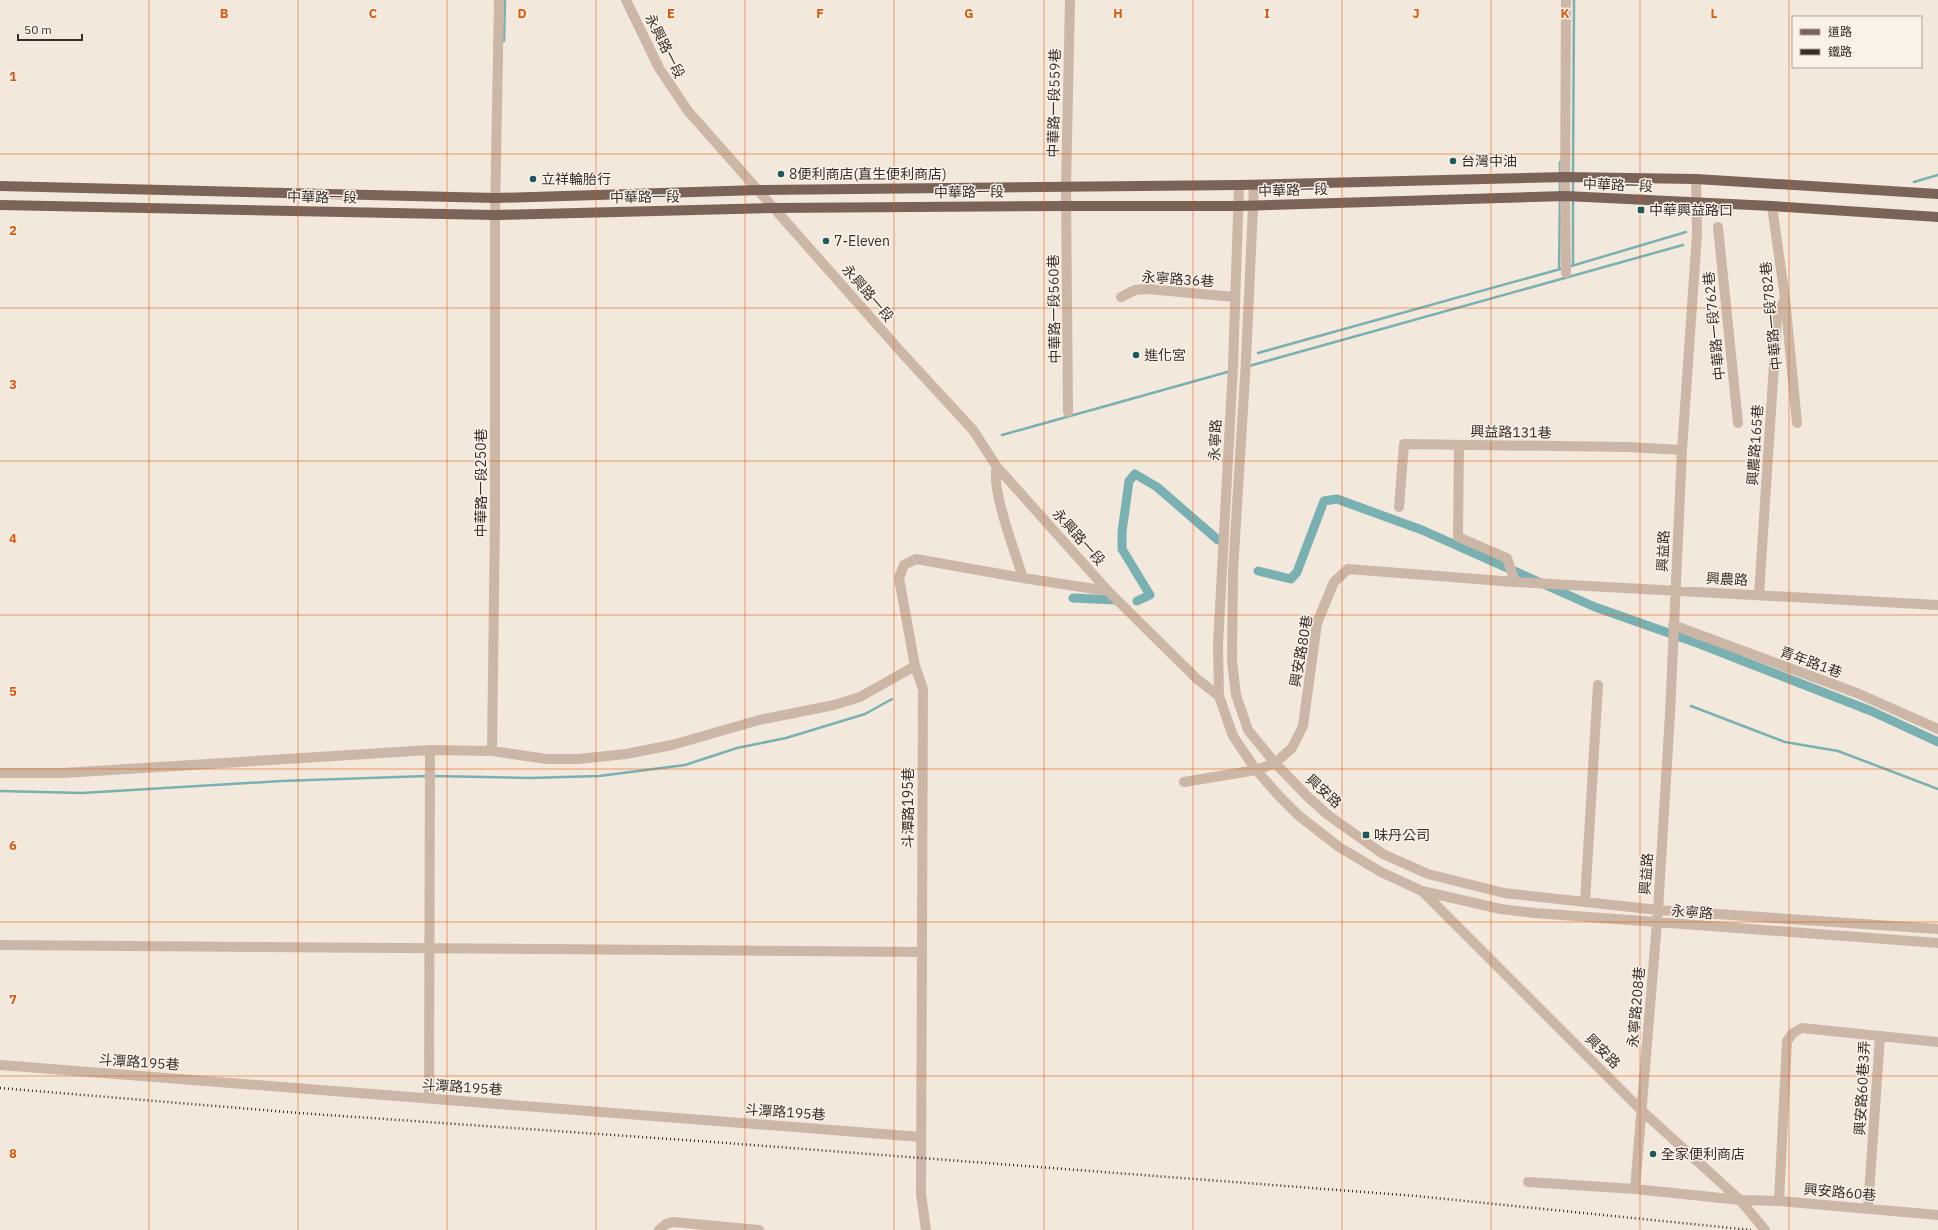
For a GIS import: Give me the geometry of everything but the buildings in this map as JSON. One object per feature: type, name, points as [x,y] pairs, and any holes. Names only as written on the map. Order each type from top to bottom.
[{"type":"main road","name":"中華路一段","points":[[0,186],[496,198],[759,190],[1254,185],[1566,177],[1696,180],[1938,194]]},
{"type":"main road","name":"中華路一段","points":[[0,205],[494,215],[774,208],[1238,206],[1565,196],[1772,206],[1938,217]]},
{"type":"street","name":"中華路一段250巷","points":[[492,751],[496,518],[494,215],[496,198],[499,0]]},
{"type":"street","name":"永興路一段","points":[[626,0],[659,68],[688,112],[973,430],[997,467],[1108,591]]},
{"type":"street","name":"中華路一段559巷","points":[[1066,206],[1070,0]]},
{"type":"street","points":[[1566,0],[1566,272]]},
{"type":"street","name":"興益路","points":[[1657,923],[1670,722],[1673,625],[1682,450],[1698,202],[1696,180]]},
{"type":"street","name":"永寧路","points":[[1219,696],[1218,645],[1236,297],[1239,185]]},
{"type":"street","name":"永寧路","points":[[1236,695],[1232,661],[1233,571],[1254,185]]},
{"type":"street","name":"中華路一段560巷","points":[[1066,206],[1068,412]]},
{"type":"street","name":"中華路一段782巷","points":[[1772,206],[1784,298],[1796,423]]},
{"type":"street","name":"中華路一段762巷","points":[[1718,227],[1738,423]]},
{"type":"street","name":"永寧路36巷","points":[[1121,298],[1135,290],[1147,289],[1236,297]]},
{"type":"street","name":"興農路165巷","points":[[1759,595],[1777,318],[1784,298]]},
{"type":"street","name":"興益路131巷","points":[[1399,507],[1404,444],[1628,447],[1682,450]]},
{"type":"street","points":[[1459,445],[1458,537],[1507,558],[1515,582]]},
{"type":"street","points":[[997,467],[995,474],[999,495],[1023,578]]},
{"type":"street","name":"斗潭路195巷","points":[[926,1230],[921,1194],[923,689],[914,666],[899,578],[904,565],[916,559],[1108,591]]},
{"type":"street","name":"興安路80巷","points":[[1184,782],[1256,770],[1275,763],[1292,748],[1303,726],[1317,622],[1334,582],[1348,569],[1515,582]]},
{"type":"street","name":"興農路","points":[[1515,582],[1938,605]]},
{"type":"street","points":[[1108,591],[1197,679],[1219,696],[1236,695]]},
{"type":"street","name":"青年路1巷","points":[[1673,625],[1856,694],[1938,729]]},
{"type":"street","points":[[0,773],[63,773],[430,750],[492,751],[547,759],[578,759],[626,754],[672,745],[759,720],[834,705],[860,697],[914,666]]},
{"type":"street","points":[[1585,902],[1598,685]]},
{"type":"street","name":"興安路","points":[[1236,695],[1248,730],[1275,763],[1306,796],[1328,815],[1383,854],[1428,874]]},
{"type":"street","name":"興安路","points":[[1219,696],[1233,736],[1256,770],[1298,815],[1339,847],[1381,872],[1422,891],[1641,1110],[1740,1200],[1765,1230]]},
{"type":"street","points":[[429,1098],[431,949],[430,750]]},
{"type":"street","points":[[1422,891],[1428,874]]},
{"type":"street","name":"永寧路","points":[[1428,874],[1504,893],[1658,910],[1938,929]]},
{"type":"street","name":"永寧路","points":[[1422,891],[1501,909],[1657,923],[1938,943]]},
{"type":"street","name":"永寧路208巷","points":[[1635,1189],[1657,923]]},
{"type":"street","points":[[0,945],[922,952]]},
{"type":"street","name":"興安路60巷3弄","points":[[1779,1201],[1787,1041],[1792,1033],[1802,1028],[1880,1036],[1868,1208]]},
{"type":"street","points":[[1880,1036],[1938,1042]]},
{"type":"street","name":"斗潭路195巷","points":[[0,1065],[921,1137]]},
{"type":"street","name":"興安路60巷","points":[[1528,1182],[1635,1189],[1740,1200],[1779,1201],[1938,1215]]},
{"type":"street","points":[[659,1230],[666,1224],[673,1222],[753,1230]]},
{"type":"waterway","points":[[504,41],[505,0]]},
{"type":"waterway","points":[[1573,175],[1574,0]]},
{"type":"waterway","points":[[1560,162],[1560,175]]},
{"type":"waterway","points":[[1914,182],[1938,175]]},
{"type":"waterway","points":[[1560,180],[1560,193]]},
{"type":"waterway","points":[[1573,180],[1573,195]]},
{"type":"waterway","points":[[1559,269],[1560,198]]},
{"type":"waterway","points":[[1573,200],[1573,265]]},
{"type":"waterway","points":[[1568,267],[1686,232]]},
{"type":"waterway","points":[[1249,366],[1683,245]]},
{"type":"waterway","points":[[1258,353],[1564,268]]},
{"type":"waterway","points":[[1002,435],[1231,371]]},
{"type":"waterway","points":[[1137,601],[1150,595],[1122,549],[1122,532],[1129,481],[1135,474],[1157,487],[1218,540]]},
{"type":"waterway","points":[[1258,571],[1291,579],[1297,572],[1324,501],[1337,499],[1422,530],[1595,607],[1697,643],[1871,711],[1938,742]]},
{"type":"waterway","points":[[1073,598],[1116,600]]},
{"type":"waterway","points":[[432,776],[530,778],[599,776],[685,765],[737,748],[786,738],[865,714],[892,699]]},
{"type":"waterway","points":[[1691,706],[1785,742],[1838,751],[1938,789]]},
{"type":"waterway","points":[[0,791],[82,793],[281,781],[427,776]]},
{"type":"railway","points":[[0,1088],[299,1113],[713,1142],[1416,1196],[1751,1230]]},
{"type":"place","name":"台灣中油","points":[[1453,161]]},
{"type":"place","name":"8便利商店(直生便利商店)","points":[[781,174]]},
{"type":"place","name":"立祥輪胎行","points":[[533,179]]},
{"type":"place","name":"中華興益路口","points":[[1641,210]]},
{"type":"place","name":"7-Eleven","points":[[826,241]]},
{"type":"place","name":"進化宮","points":[[1136,355]]},
{"type":"place","name":"味丹公司","points":[[1366,835]]},
{"type":"place","name":"全家便利商店","points":[[1653,1154]]}]
